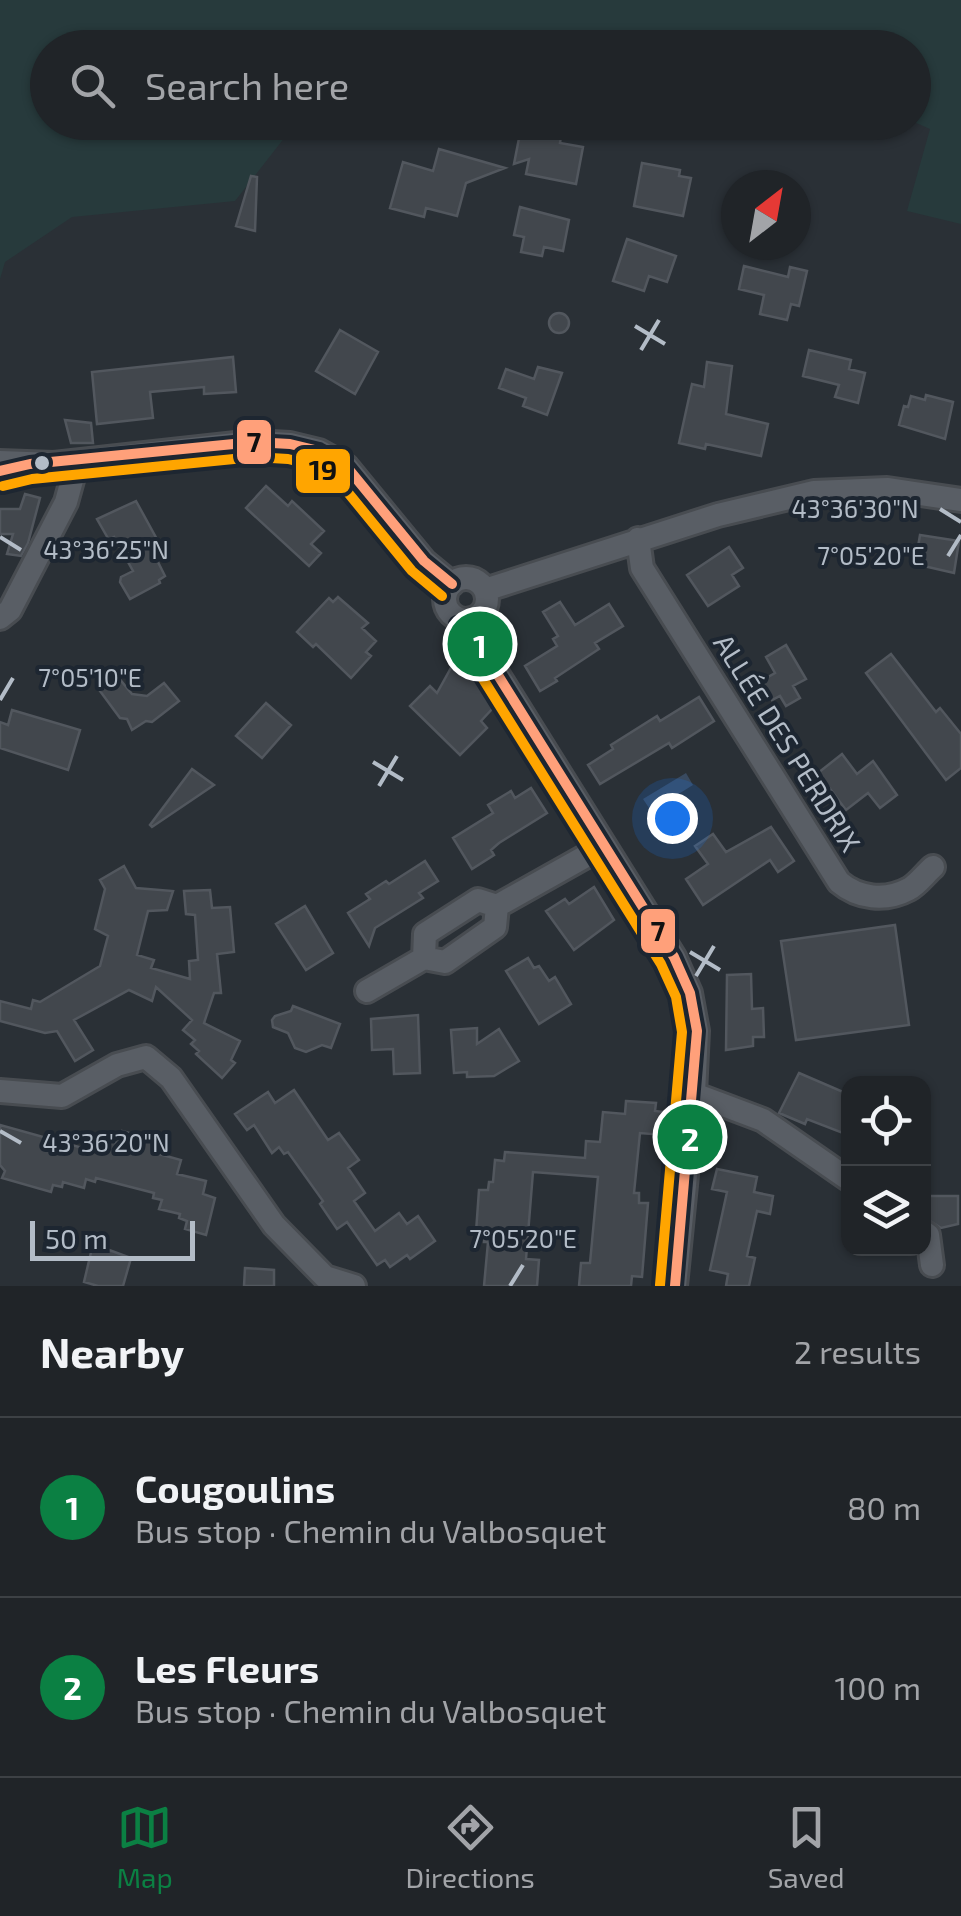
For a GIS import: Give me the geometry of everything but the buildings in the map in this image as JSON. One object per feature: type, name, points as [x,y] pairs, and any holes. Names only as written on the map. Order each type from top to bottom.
[{"type":"street","points":[[0,462],[77,462],[254,442],[319,450],[346,466],[424,561],[452,584]]},
{"type":"street","points":[[0,618],[10,610],[66,502],[77,462]]},
{"type":"street","points":[[0,471],[30,464]]},
{"type":"street","points":[[485,590],[638,540],[814,492],[887,489],[961,500]]},
{"type":"street","name":"ALLÉE DES PERDRIX","points":[[638,540],[642,568],[840,882],[855,895],[875,897],[908,890],[933,866]]},
{"type":"street","points":[[470,578],[485,590],[483,611],[471,619],[458,618],[448,608],[445,596],[452,584],[470,578]]},
{"type":"street","points":[[471,619],[496,672],[674,957],[690,993],[697,1031],[694,1094],[675,1286]]},
{"type":"street","points":[[424,958],[424,934],[478,900],[496,906],[604,846]]},
{"type":"street","points":[[366,990],[424,958],[445,962],[495,928],[496,906]]},
{"type":"street","points":[[0,1091],[62,1096],[117,1065],[146,1057],[171,1078],[274,1225],[325,1277],[354,1286]]},
{"type":"street","points":[[694,1094],[763,1120],[841,1174]]},
{"type":"street","points":[[931,1256],[932,1265]]},
{"type":"shaded area","points":[[0,0],[961,0],[961,224],[907,211],[927,140],[931,140],[931,30],[30,30],[30,140],[283,140],[235,201],[72,217],[5,262],[0,279]]},
{"type":"water","points":[[686,773],[693,785],[651,811],[643,799]]},
{"type":"transit line","name":"7","points":[[0,471],[30,464],[254,442],[319,451],[346,466],[424,561],[452,584]]},
{"type":"transit line","name":"19","points":[[3,486],[32,479],[254,457],[313,465],[336,478],[412,571],[442,596]]},
{"type":"transit line","name":"7","points":[[471,619],[496,672],[674,957],[690,993],[697,1031],[675,1286]]},
{"type":"transit line","name":"19","points":[[457,624],[483,679],[661,964],[676,997],[682,1032],[660,1285]]},
{"type":"place","name":"Cougoulins","points":[[480,644]]},
{"type":"place","name":"Les Fleurs","points":[[690,1137]]}]
